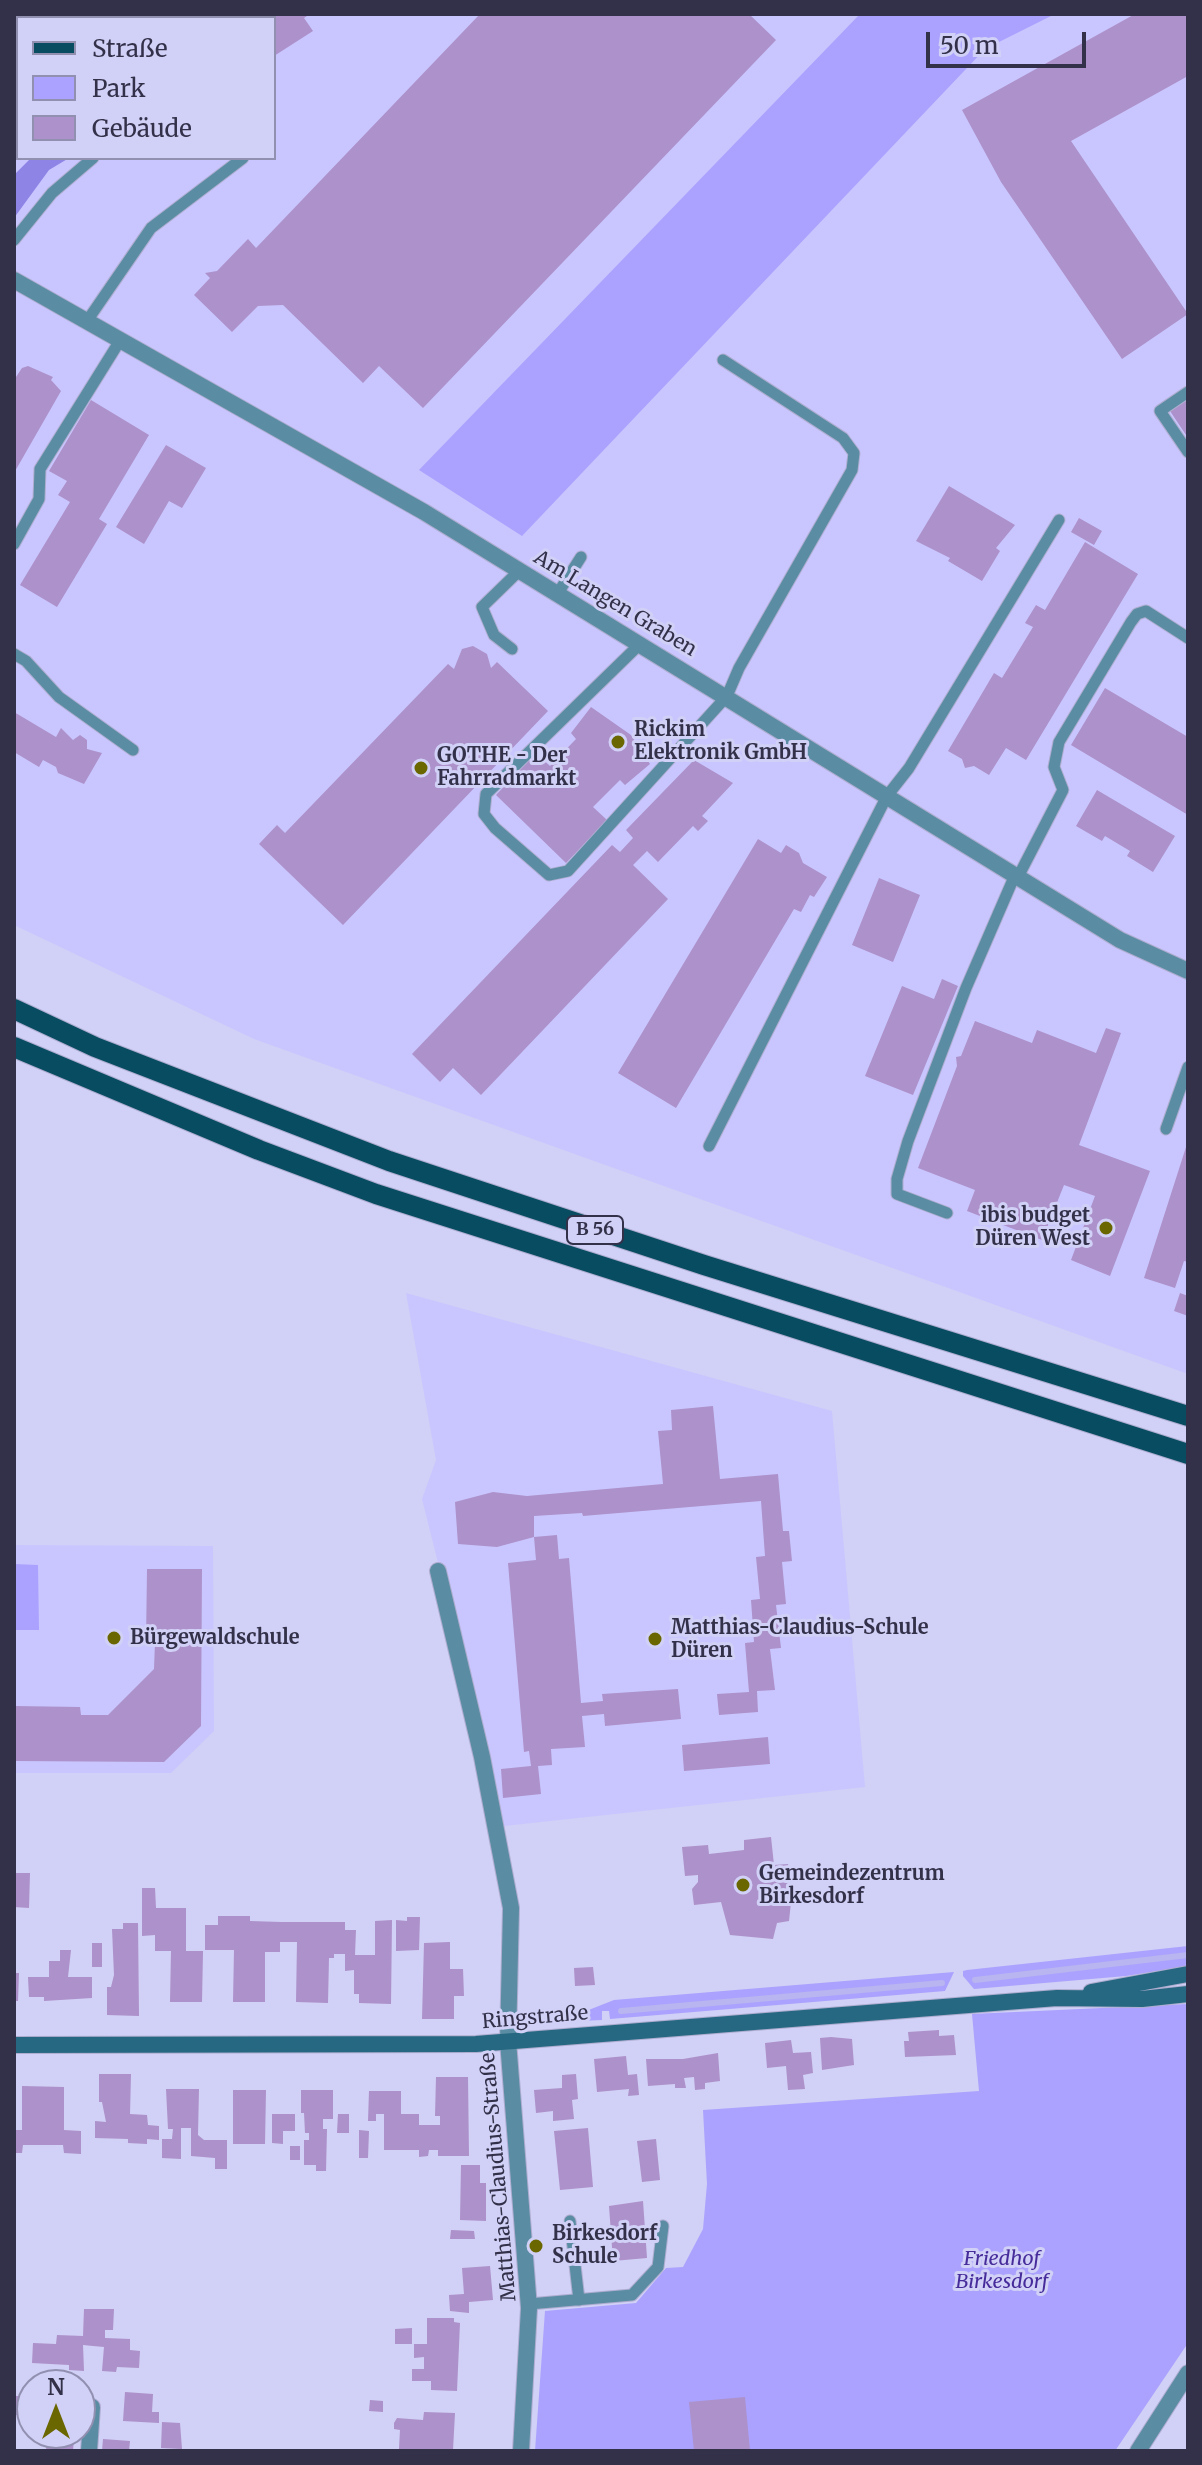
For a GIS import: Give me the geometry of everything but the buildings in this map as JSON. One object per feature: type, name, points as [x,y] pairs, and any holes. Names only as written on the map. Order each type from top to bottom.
[{"type":"main road","name":"B 56","points":[[14,1009],[95,1047],[389,1161],[704,1265],[1188,1416]]},
{"type":"main road","name":"B 56","points":[[14,1047],[217,1133],[376,1194],[1188,1454]]},
{"type":"main road","name":"Ringstraße","points":[[1057,1998],[1188,1974]]},
{"type":"main road","name":"Ringstraße","points":[[14,2045],[367,2046],[508,2041],[1057,1998],[1142,1999],[1188,1994]]},
{"type":"street","name":"Am Langen Graben","points":[[14,280],[520,570],[1120,940],[1188,971]]},
{"type":"street","name":"Matthias-Claudius-Straße","points":[[438,1571],[482,1757],[511,1908],[508,2041],[529,2304],[521,2451]]},
{"type":"street","points":[[1138,2451],[1188,2373]]},
{"type":"lane","points":[[14,240],[52,193],[91,160]]},
{"type":"lane","points":[[87,321],[151,228],[240,160]]},
{"type":"lane","points":[[14,544],[39,499],[40,469],[121,339]]},
{"type":"lane","points":[[641,643],[486,794],[484,814],[495,828],[549,875],[568,871],[727,696],[739,668],[852,470],[854,453],[843,438],[723,360]]},
{"type":"lane","points":[[1188,392],[1160,411],[1188,452]]},
{"type":"lane","points":[[709,1146],[887,796],[909,768],[1059,520]]},
{"type":"lane","points":[[558,593],[581,557]]},
{"type":"lane","points":[[512,649],[494,635],[482,607],[520,570]]},
{"type":"lane","points":[[947,1213],[897,1194],[897,1179],[951,1027],[1017,876],[1063,790],[1054,767],[1059,742],[1137,614],[1146,611],[1188,638]]},
{"type":"lane","points":[[14,654],[26,661],[59,697],[133,750]]},
{"type":"lane","points":[[1166,1129],[1188,1067]]},
{"type":"lane","points":[[570,2221],[579,2300]]},
{"type":"lane","points":[[529,2304],[632,2295],[658,2267],[663,2226]]},
{"type":"shaded area","points":[[14,14],[1188,14],[1188,1374],[254,1039],[14,925]]},
{"type":"shaded area","points":[[29,160],[66,160],[49,170],[14,218],[14,175]]},
{"type":"shaded area","name":"Matthias-Claudius-Schule Düren","points":[[406,1293],[832,1411],[865,1787],[504,1826],[422,1499],[436,1460]]},
{"type":"shaded area","name":"Bürgewaldschule","points":[[14,1545],[213,1546],[214,1731],[171,1773],[14,1773]]},
{"type":"green space","points":[[860,14],[1055,14],[985,49],[522,536],[419,470]]},
{"type":"green space","points":[[14,1564],[38,1565],[39,1630],[14,1630]]},
{"type":"green space","points":[[1188,1946],[1188,1966],[1126,1976],[974,1989],[963,1976],[963,1971],[967,1970]]},
{"type":"green space","points":[[954,1972],[945,1991],[610,2019],[609,2011],[602,2011],[602,2020],[533,2023],[576,2015],[614,2000]]},
{"type":"green space","name":"Friedhof Birkesdorf","points":[[1188,2004],[1188,2343],[1115,2451],[535,2451],[545,2311],[636,2303],[666,2268],[683,2267],[703,2229],[707,2184],[703,2110],[979,2091],[972,2014]]},
{"type":"waterway","points":[[975,1980],[1188,1955]]},
{"type":"waterway","points":[[621,2011],[942,1983]]},
{"type":"place","name":"Rickim Elektronik GmbH","points":[[618,742]]},
{"type":"place","name":"GOTHE - Der Fahrradmarkt","points":[[421,768]]},
{"type":"place","name":"ibis budget Düren West","points":[[1106,1228]]},
{"type":"place","name":"Bürgewaldschule","points":[[114,1638]]},
{"type":"place","name":"Matthias-Claudius-Schule Düren","points":[[655,1639]]},
{"type":"place","name":"Gemeindezentrum Birkesdorf","points":[[743,1885]]},
{"type":"place","name":"Birkesdorf Schule","points":[[536,2246]]}]
